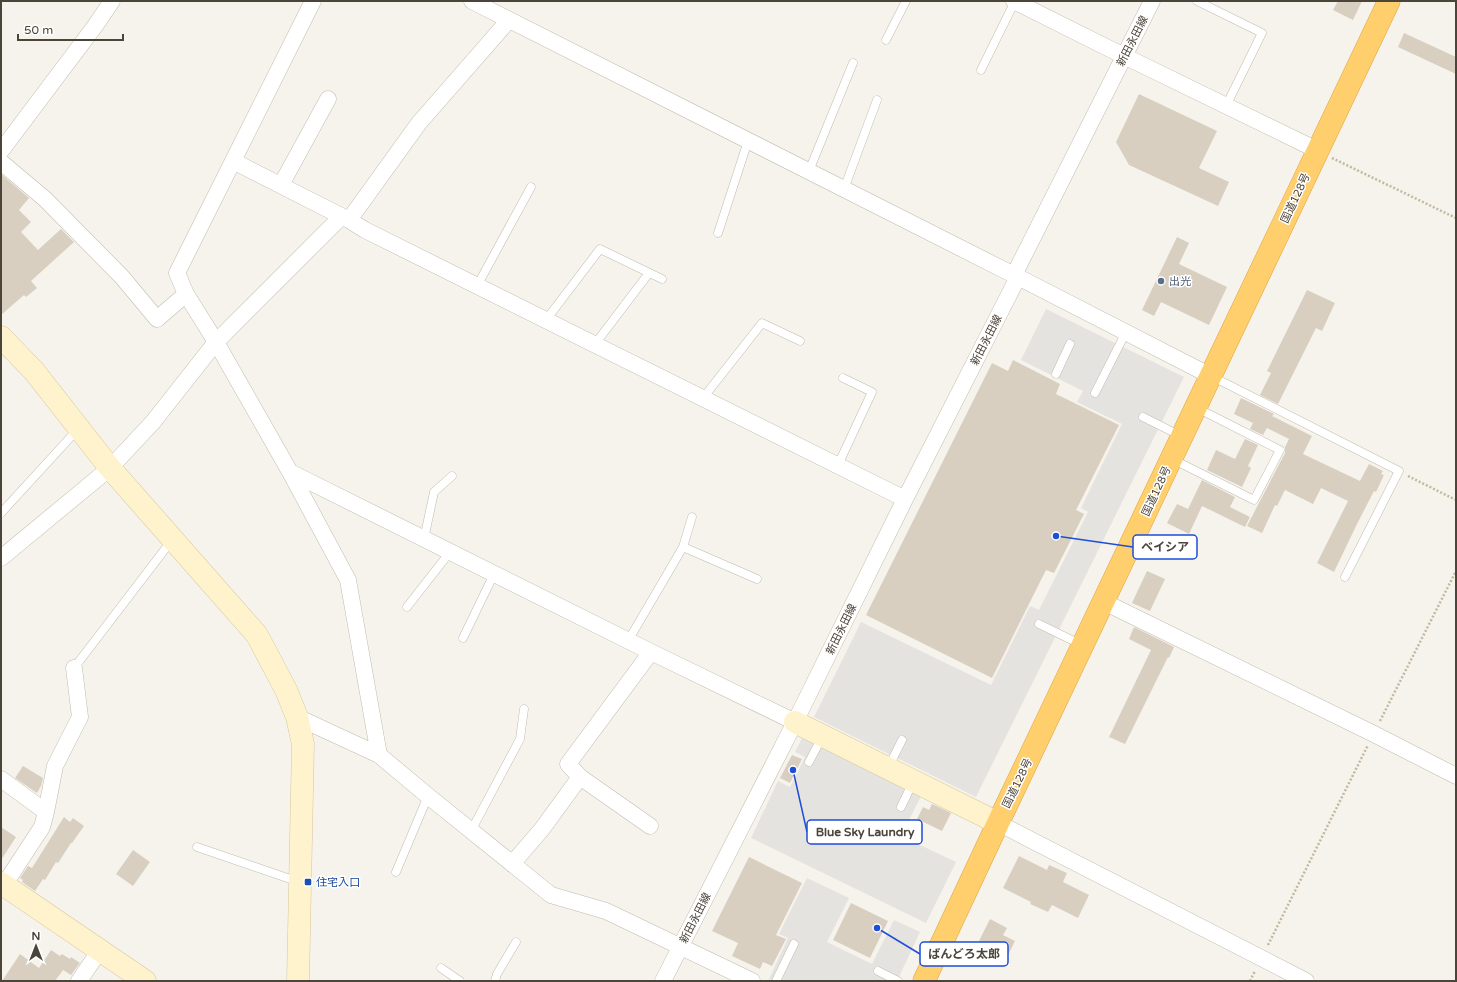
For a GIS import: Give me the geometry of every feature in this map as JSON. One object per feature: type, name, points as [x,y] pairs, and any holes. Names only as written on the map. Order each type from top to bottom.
[{"type":"highway","name":"国道128号","points":[[924,981],[1389,1]]},
{"type":"street","points":[[1,151],[95,26],[112,1]]},
{"type":"street","points":[[313,1],[177,273],[186,294],[216,342],[290,472],[348,580],[379,755]]},
{"type":"street","points":[[472,1],[1211,376]]},
{"type":"street","points":[[1015,1],[1317,150]]},
{"type":"street","name":"新田永田線","points":[[663,981],[795,722],[1152,1]]},
{"type":"street","points":[[1,558],[110,468],[154,422],[216,342],[345,218],[419,123],[509,20]]},
{"type":"street","points":[[281,185],[328,98]]},
{"type":"street","points":[[233,160],[345,218],[365,230],[905,499]]},
{"type":"street","points":[[1,162],[45,199],[122,277],[157,319],[186,294]]},
{"type":"street","points":[[1,337],[34,371],[110,468],[257,636],[286,690],[297,718],[303,744],[298,981]]},
{"type":"street","points":[[290,472],[650,652],[998,823],[1306,981]]},
{"type":"street","points":[[1104,602],[1374,734],[1456,776]]},
{"type":"street","points":[[650,652],[568,764],[580,777],[650,826]]},
{"type":"street","points":[[74,668],[80,717],[54,766],[42,827],[3,884],[145,981]]},
{"type":"street","points":[[297,718],[379,755],[551,895],[606,912],[681,946],[752,981]]},
{"type":"street","points":[[512,864],[542,830],[580,777]]},
{"type":"street","points":[[1,779],[46,812]]},
{"type":"street","points":[[79,981],[100,950]]},
{"type":"lane","points":[[886,40],[906,1]]},
{"type":"lane","points":[[981,70],[1015,1]]},
{"type":"lane","points":[[1197,1],[1262,33],[1226,106]]},
{"type":"lane","points":[[809,172],[853,62]]},
{"type":"lane","points":[[844,189],[877,100]]},
{"type":"lane","points":[[718,233],[748,141]]},
{"type":"lane","points":[[477,286],[532,187]]},
{"type":"lane","points":[[546,320],[600,249],[662,279]]},
{"type":"lane","points":[[594,344],[649,273]]},
{"type":"lane","points":[[703,398],[762,323],[800,341]]},
{"type":"lane","points":[[1095,393],[1126,332]]},
{"type":"lane","points":[[1056,374],[1070,344]]},
{"type":"lane","points":[[1211,376],[1399,471],[1345,577]]},
{"type":"lane","points":[[838,465],[872,392],[843,378]]},
{"type":"lane","points":[[1172,458],[1254,500],[1280,450],[1196,407]]},
{"type":"lane","points":[[1143,417],[1182,437]]},
{"type":"lane","points":[[1,513],[79,428]]},
{"type":"lane","points":[[424,539],[434,492],[452,476]]},
{"type":"lane","points":[[628,641],[683,547],[692,517]]},
{"type":"lane","points":[[74,668],[172,540]]},
{"type":"lane","points":[[683,547],[756,579]]},
{"type":"lane","points":[[407,607],[450,552]]},
{"type":"lane","points":[[463,638],[494,574]]},
{"type":"lane","points":[[1039,624],[1083,646]]},
{"type":"lane","points":[[471,831],[520,739],[524,709]]},
{"type":"lane","points":[[809,762],[822,736]]},
{"type":"lane","points":[[888,769],[902,740]]},
{"type":"lane","points":[[901,807],[914,782]]},
{"type":"lane","points":[[396,872],[428,796]]},
{"type":"lane","points":[[197,847],[300,882]]},
{"type":"lane","points":[[496,981],[497,974],[516,942]]},
{"type":"lane","points":[[776,981],[794,944]]},
{"type":"lane","points":[[441,968],[460,981]]},
{"type":"lane","points":[[878,971],[898,981]]},
{"type":"path","points":[[1317,150],[1456,218]]},
{"type":"path","points":[[1399,471],[1456,500]]},
{"type":"path","points":[[1250,981],[1456,571]]},
{"type":"shaded area","points":[[1046,309],[1184,377],[976,797],[814,717],[861,622],[991,685],[1030,606],[1039,610],[1088,512],[1081,508],[1122,424],[1077,402],[1083,391],[1021,360]]},
{"type":"shaded area","points":[[802,738],[921,796],[901,836],[956,862],[926,923],[751,838],[778,781],[790,787],[805,757],[795,752]]},
{"type":"shaded area","points":[[807,878],[849,898],[827,942],[872,964],[894,920],[920,932],[897,981],[773,981],[769,979],[788,938],[779,934]]},
{"type":"building","points":[[1338,1],[1362,1],[1353,20],[1333,10]]},
{"type":"building","points":[[1404,33],[1456,57],[1456,74],[1398,47]]},
{"type":"building","points":[[1139,94],[1217,131],[1199,168],[1229,182],[1218,206],[1129,165],[1116,142]]},
{"type":"building","points":[[1,174],[29,198],[19,210],[31,222],[21,232],[38,250],[61,229],[74,242],[31,281],[37,288],[26,297],[24,295],[1,315]]},
{"type":"building","points":[[1177,237],[1189,243],[1179,264],[1227,287],[1209,325],[1161,302],[1154,316],[1142,310]]},
{"type":"building","points":[[1307,290],[1335,303],[1322,331],[1316,328],[1278,404],[1260,395],[1271,373],[1267,371]]},
{"type":"building","points":[[1013,360],[1060,384],[1056,394],[1119,425],[1076,510],[1084,514],[1054,573],[1046,570],[992,678],[866,615],[992,363],[1008,371]]},
{"type":"building","points":[[1241,398],[1274,414],[1272,416],[1312,436],[1303,454],[1360,481],[1369,464],[1383,471],[1381,474],[1384,475],[1376,492],[1374,491],[1334,572],[1317,563],[1348,501],[1321,488],[1313,504],[1285,490],[1277,506],[1275,505],[1262,533],[1247,526],[1285,453],[1285,447],[1289,439],[1267,428],[1263,435],[1250,429],[1253,423],[1234,414]]},
{"type":"building","points":[[1245,439],[1258,445],[1248,466],[1251,468],[1242,487],[1207,470],[1216,450],[1235,459]]},
{"type":"building","points":[[1202,480],[1235,497],[1230,507],[1250,517],[1245,527],[1202,506],[1189,534],[1167,523],[1177,504],[1188,509]]},
{"type":"building","points":[[1147,571],[1165,579],[1150,611],[1132,603]]},
{"type":"building","points":[[1134,627],[1174,647],[1125,744],[1109,737],[1151,650],[1129,639]]},
{"type":"building","points":[[792,755],[802,759],[790,783],[780,778]]},
{"type":"building","points":[[23,766],[43,778],[37,793],[15,778]]},
{"type":"building","points":[[932,804],[951,813],[942,831],[917,819],[923,807],[929,810]]},
{"type":"building","points":[[64,817],[70,822],[73,818],[84,826],[58,863],[56,862],[45,880],[43,879],[35,891],[22,882],[23,880],[20,878],[28,866],[32,868]]},
{"type":"building","points":[[1,827],[16,837],[1,860]]},
{"type":"building","points":[[133,850],[150,862],[133,886],[116,874]]},
{"type":"building","points":[[1019,856],[1047,870],[1049,865],[1067,873],[1063,882],[1089,895],[1078,918],[1052,905],[1048,912],[1030,904],[1031,902],[1003,888]]},
{"type":"building","points":[[749,857],[802,883],[776,935],[786,939],[772,966],[763,962],[760,969],[732,956],[738,943],[712,931]]},
{"type":"building","points":[[851,903],[888,921],[870,958],[833,940]]},
{"type":"building","points":[[990,919],[1007,928],[1003,935],[1015,941],[1008,955],[979,941]]},
{"type":"building","points":[[51,950],[60,956],[62,954],[70,959],[71,957],[80,963],[71,975],[63,970],[55,981],[2,981],[20,954],[39,968]]},
{"type":"place","name":"出光","points":[[1161,281]]},
{"type":"place","name":"ベイシア","points":[[1056,536]]},
{"type":"place","name":"Blue Sky Laundry","points":[[793,770]]},
{"type":"place","name":"住宅入口","points":[[308,882]]},
{"type":"place","name":"ばんどろ太郎","points":[[877,928]]}]
